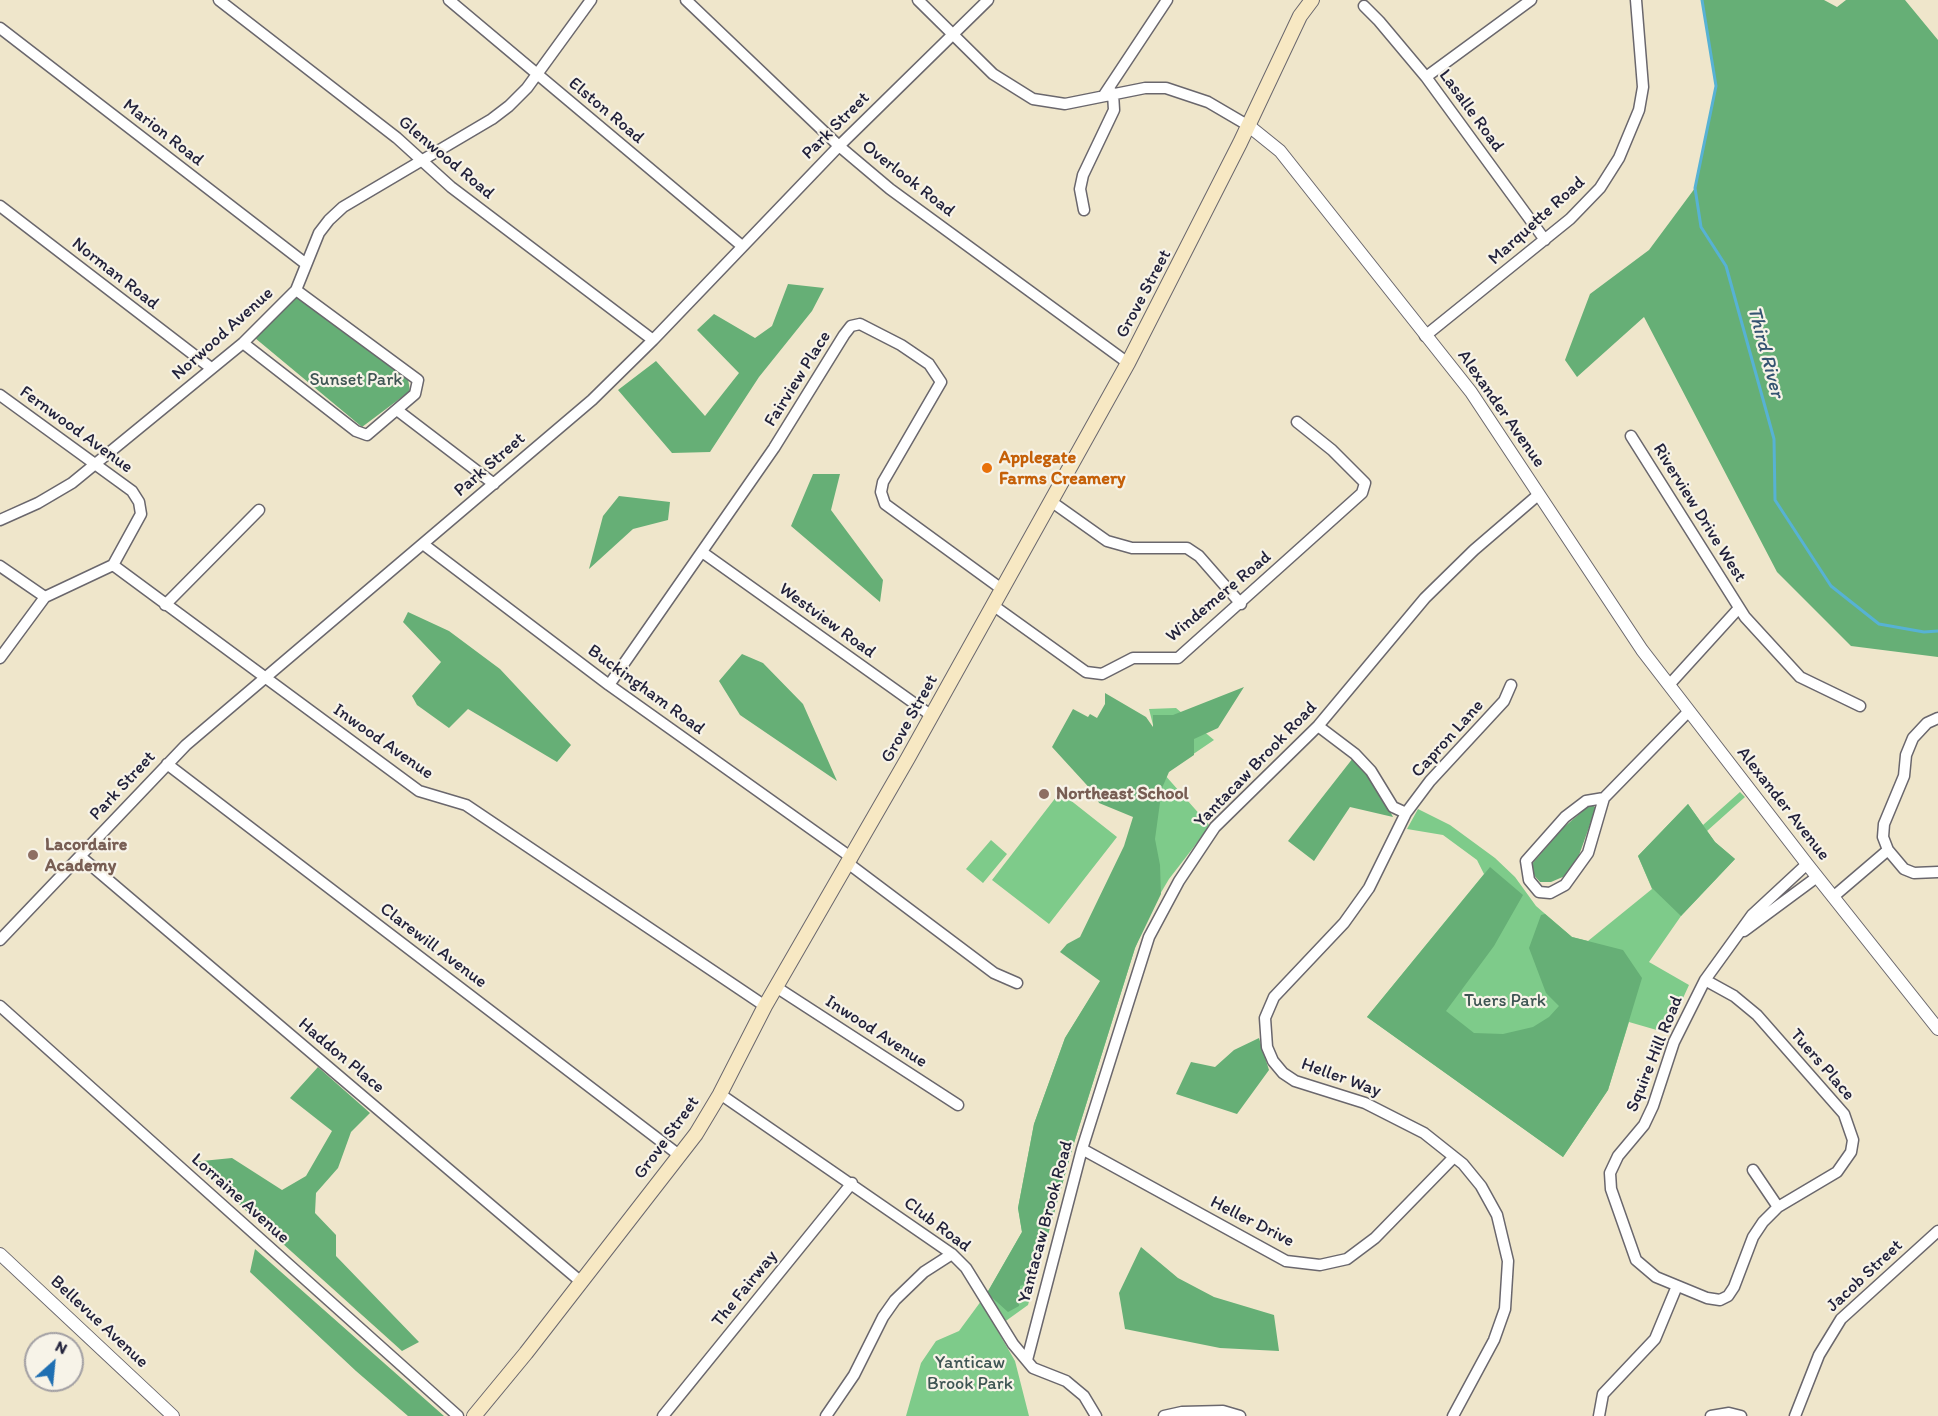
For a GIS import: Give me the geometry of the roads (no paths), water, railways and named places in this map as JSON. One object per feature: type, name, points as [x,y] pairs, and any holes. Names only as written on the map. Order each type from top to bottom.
[{"type":"main road","points":[[1300,16],[1307,0]]},
{"type":"main road","name":"Grove Street","points":[[474,1416],[526,1353],[696,1134],[720,1094],[765,1006],[932,716],[1128,363],[1249,126],[1300,16],[1312,0]]},
{"type":"street","name":"Glenwood Road","points":[[219,0],[397,138],[421,161],[653,340]]},
{"type":"street","name":"Elston Road","points":[[449,0],[741,246]]},
{"type":"street","name":"Norwood Avenue","points":[[0,520],[38,503],[96,464],[243,343],[296,291],[319,233],[336,214],[492,119],[526,88],[591,0]]},
{"type":"street","name":"Overlook Road","points":[[686,0],[839,146],[890,189],[1128,363]]},
{"type":"street","name":"Alexander Avenue","points":[[918,0],[993,74],[1033,99],[1065,104],[1145,88],[1166,88],[1208,102],[1249,126],[1280,151],[1471,392],[1538,495],[1669,685],[1938,1029]]},
{"type":"street","name":"Park Street","points":[[0,940],[166,764],[265,677],[592,400],[653,340],[839,146],[988,0]]},
{"type":"street","points":[[1084,210],[1080,189],[1083,175],[1114,110],[1108,94],[1167,0]]},
{"type":"street","points":[[1426,77],[1531,0]]},
{"type":"street","name":"Marquette Road","points":[[1425,336],[1570,219],[1600,188],[1619,158],[1630,136],[1643,87],[1636,0]]},
{"type":"street","name":"Lasalle Road","points":[[1364,6],[1426,77],[1545,240]]},
{"type":"street","name":"Marion Road","points":[[0,27],[306,264]]},
{"type":"street","name":"Norman Road","points":[[0,206],[211,368]]},
{"type":"street","points":[[243,343],[356,431],[367,435],[415,394],[418,381],[296,291]]},
{"type":"street","name":"Fairview Place","points":[[609,685],[774,448],[843,335],[851,326],[860,324],[900,345],[929,364],[941,382],[883,482],[881,492],[885,504],[1003,590]]},
{"type":"street","name":"Fernwood Avenue","points":[[0,395],[132,491],[139,502],[141,514],[112,565]]},
{"type":"street","points":[[397,410],[494,484]]},
{"type":"street","name":"Windemere Road","points":[[994,606],[1086,672],[1102,674],[1133,658],[1178,658],[1362,493],[1365,483],[1332,450],[1297,422]]},
{"type":"street","name":"Riverview Drive West","points":[[1631,436],[1739,608],[1800,677],[1860,706]]},
{"type":"street","name":"Yantacaw Brook Road","points":[[1026,1360],[1082,1149],[1149,937],[1179,881],[1215,827],[1318,726],[1425,598],[1474,550],[1538,495]]},
{"type":"street","points":[[1052,502],[1107,541],[1132,548],[1187,548],[1199,556],[1240,604]]},
{"type":"street","points":[[165,605],[259,510]]},
{"type":"street","name":"Buckingham Road","points":[[423,544],[609,685],[850,861],[994,973],[1017,983]]},
{"type":"street","name":"Westview Road","points":[[702,552],[932,716]]},
{"type":"street","points":[[0,658],[45,597],[112,565]]},
{"type":"street","name":"Inwood Avenue","points":[[112,565],[419,791],[466,805],[765,1006]]},
{"type":"street","points":[[0,566],[45,597]]},
{"type":"street","points":[[1669,685],[1739,608]]},
{"type":"street","name":"Capron Lane","points":[[1406,813],[1430,781],[1504,701],[1511,685]]},
{"type":"street","points":[[1604,798],[1586,801],[1565,817],[1526,861],[1529,880],[1539,892],[1550,892],[1565,885],[1588,853],[1604,798],[1689,711]]},
{"type":"street","points":[[1938,718],[1927,723],[1913,738],[1906,755],[1904,776],[1884,824],[1883,837],[1888,850],[1904,869],[1914,873],[1938,872]]},
{"type":"street","points":[[1318,726],[1355,754],[1371,771],[1394,807],[1406,813]]},
{"type":"street","name":"Clarewill Avenue","points":[[166,764],[679,1155]]},
{"type":"street","name":"Heller Way","points":[[1406,813],[1370,888],[1344,923],[1274,998],[1265,1018],[1264,1031],[1273,1061],[1283,1073],[1295,1081],[1365,1102],[1424,1133],[1454,1157],[1481,1186],[1497,1215],[1506,1245],[1509,1277],[1505,1310],[1497,1333],[1453,1416]]},
{"type":"street","points":[[1833,897],[1888,850]]},
{"type":"street","name":"Haddon Place","points":[[80,856],[580,1281]]},
{"type":"street","name":"Squire Hill Road","points":[[1611,1189],[1610,1173],[1614,1162],[1644,1125],[1653,1106],[1674,1042],[1705,980],[1752,915],[1807,864]]},
{"type":"street","name":"Squire Hill Road","points":[[1739,934],[1817,877]]},
{"type":"street","name":"Tuers Place","points":[[1611,1189],[1636,1260],[1656,1277],[1714,1300],[1728,1296],[1757,1229],[1778,1207],[1842,1166],[1852,1146],[1852,1130],[1844,1114],[1750,1008],[1705,980]]},
{"type":"street","name":"Inwood Avenue","points":[[777,987],[958,1105]]},
{"type":"street","name":"Lorraine Avenue","points":[[0,1006],[458,1416]]},
{"type":"street","name":"Club Road","points":[[720,1094],[952,1254],[966,1268],[1013,1344],[1033,1368],[1066,1381],[1084,1396],[1096,1416]]},
{"type":"street","name":"Heller Drive","points":[[1082,1149],[1286,1261],[1320,1265],[1347,1258],[1375,1238],[1454,1157]]},
{"type":"street","points":[[1753,1170],[1778,1207]]},
{"type":"street","name":"The Fairway","points":[[663,1416],[852,1183]]},
{"type":"street","name":"Jacob Street","points":[[1795,1416],[1819,1355],[1836,1325],[1938,1231]]},
{"type":"street","name":"Bellevue Avenue","points":[[0,1254],[173,1416]]},
{"type":"street","points":[[826,1416],[854,1375],[883,1317],[895,1300],[924,1272],[952,1254]]},
{"type":"street","points":[[1599,1416],[1603,1394],[1655,1339],[1677,1286]]},
{"type":"street","points":[[1164,1416],[1182,1412],[1223,1411],[1240,1416]]},
{"type":"street","points":[[1711,1416],[1729,1413],[1741,1416]]},
{"type":"waterway","name":"Third River","points":[[1702,0],[1716,86],[1695,188],[1701,227],[1726,266],[1774,439],[1775,500],[1831,586],[1879,624],[1924,632],[1938,631]]},
{"type":"place","name":"Applegate Farms Creamery","points":[[987,468]]},
{"type":"place","name":"Northeast School","points":[[1044,794]]},
{"type":"place","name":"Lacordaire Academy","points":[[33,855]]},
{"type":"park label","name":"Sunset Park","points":[[356,380]]},
{"type":"park label","name":"Tuers Park","points":[[1505,1001]]},
{"type":"park label","name":"Yanticaw Brook Park","points":[[970,1373]]}]
